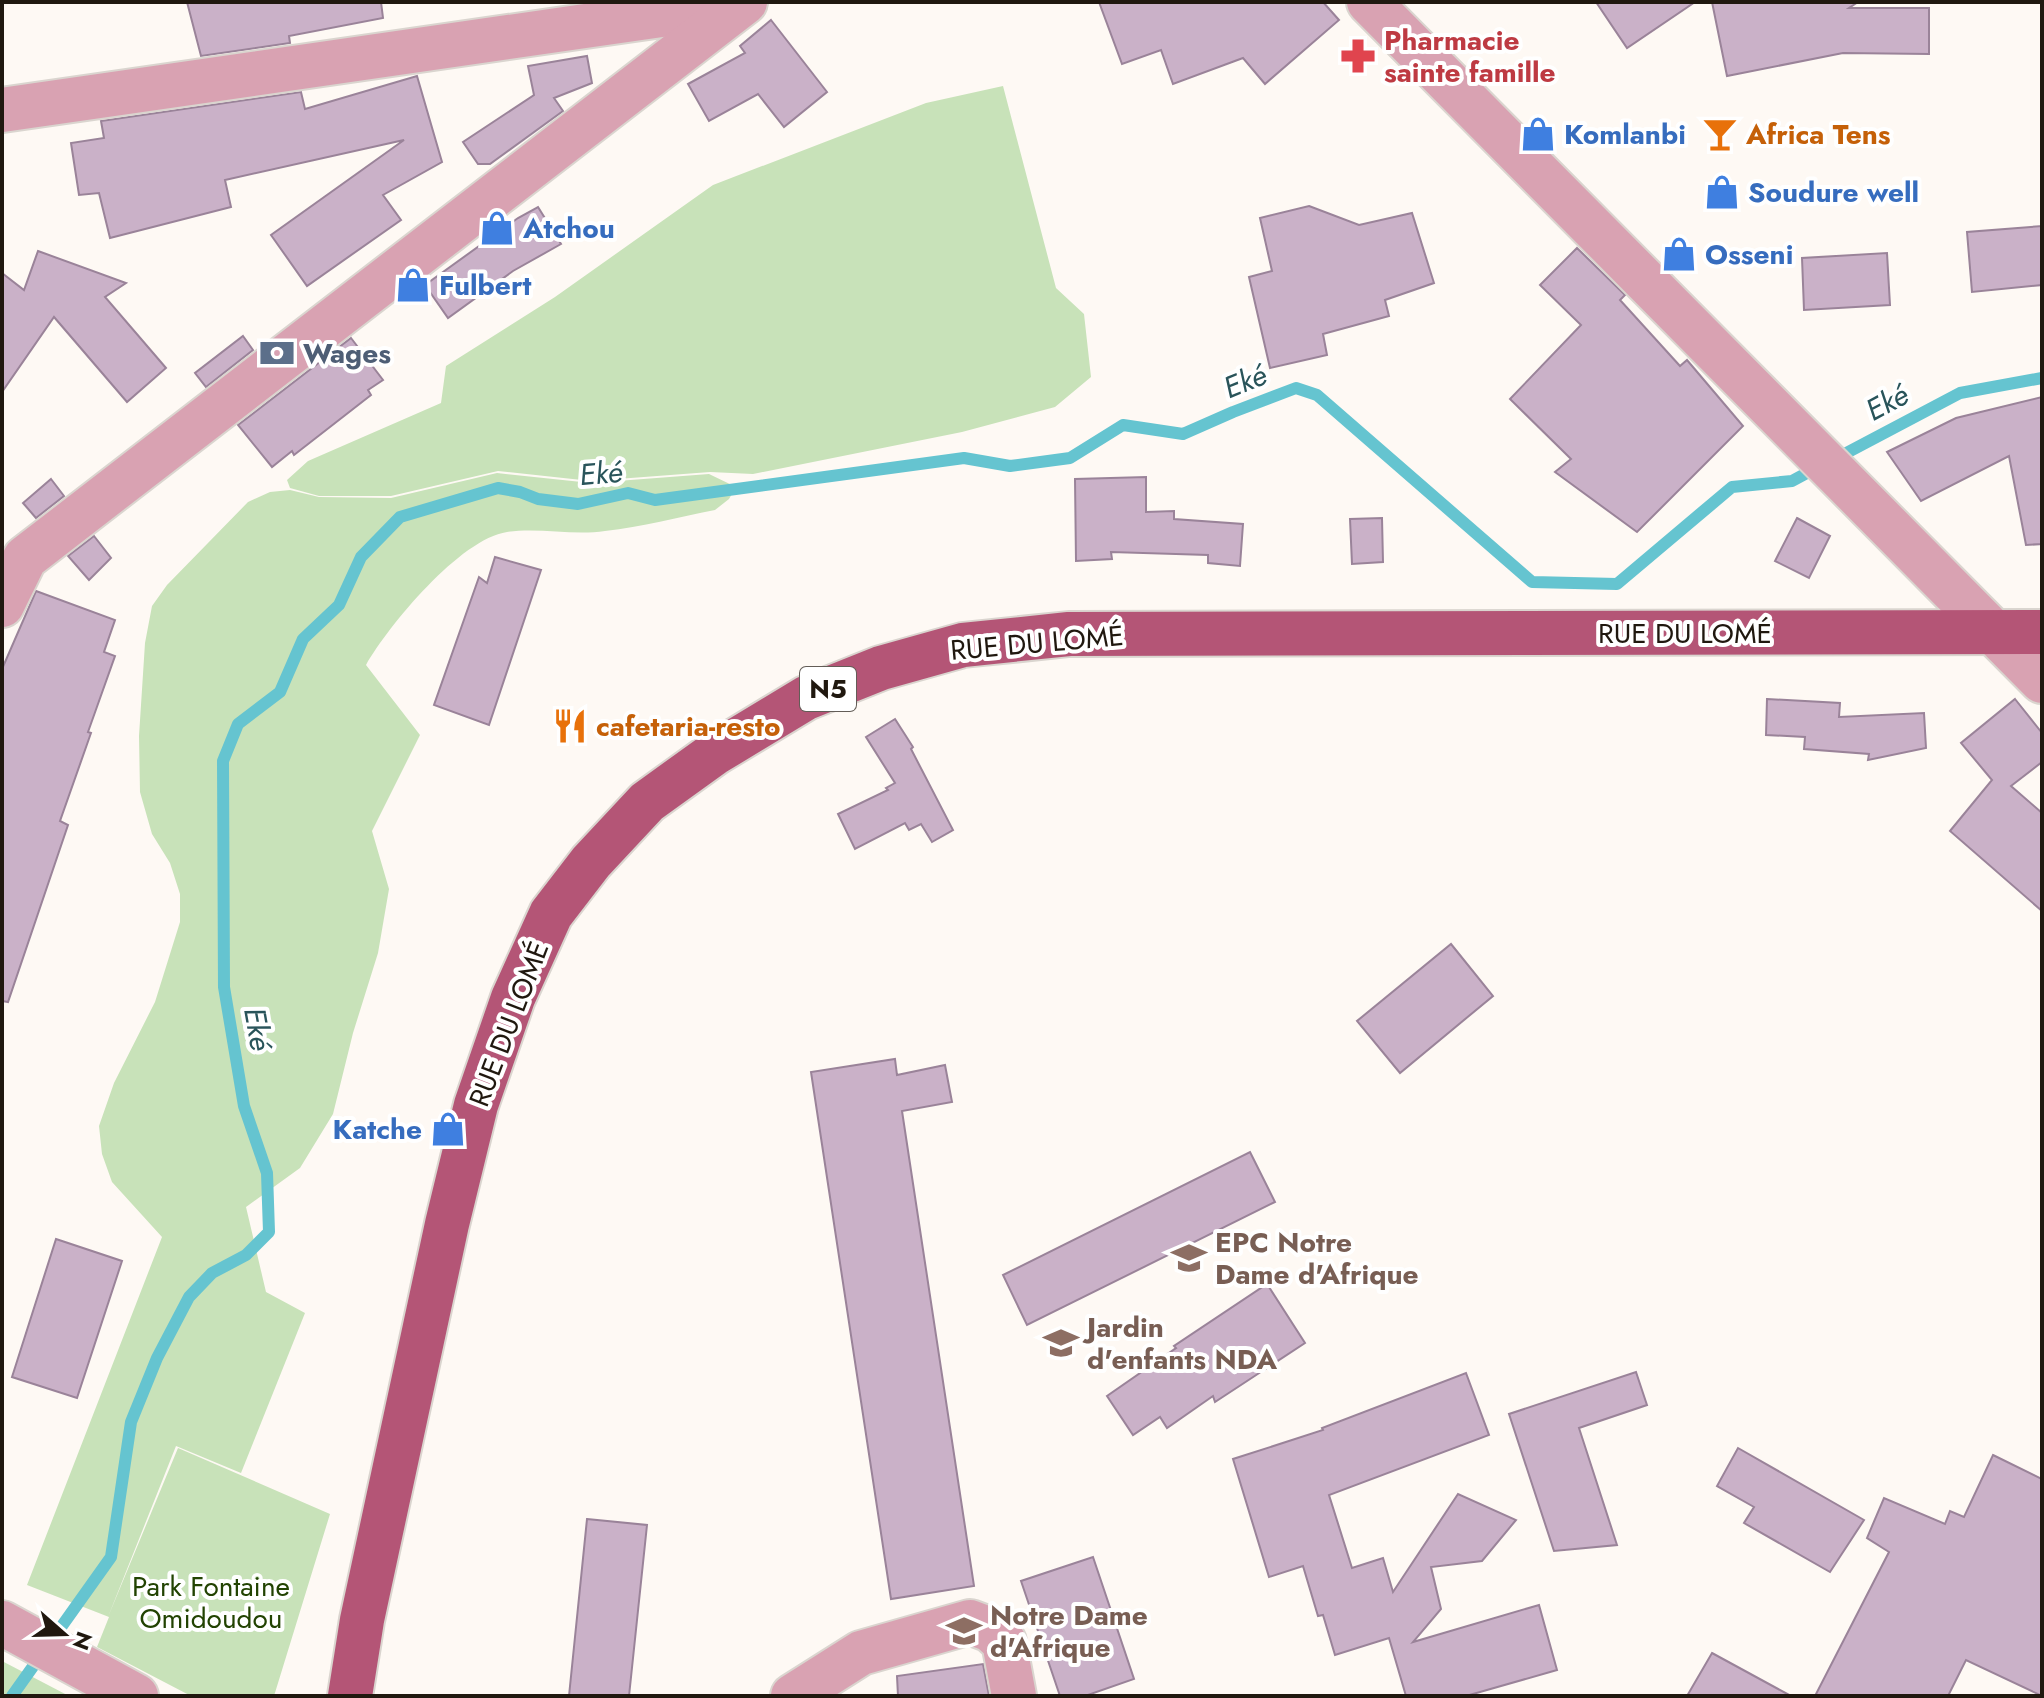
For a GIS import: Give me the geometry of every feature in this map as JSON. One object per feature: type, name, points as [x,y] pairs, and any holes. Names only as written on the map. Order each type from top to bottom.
[{"type":"main road","name":"N5","points":[[1992,632],[2042,632]]},
{"type":"main road","name":"RUE DU LOMÉ","points":[[350,1696],[362,1620],[447,1224],[476,1105],[513,998],[551,914],[591,862],[647,802],[715,753],[806,698],[881,668],[963,645],[1069,634],[1992,632]]},
{"type":"street","points":[[1369,2],[2042,681]]},
{"type":"street","points":[[2,110],[742,3]]},
{"type":"street","points":[[2,605],[13,555],[742,3]]},
{"type":"street","points":[[793,1696],[861,1653],[970,1622],[991,1630],[1004,1642],[1014,1696]]},
{"type":"street","points":[[11,1628],[136,1696]]},
{"type":"green space","points":[[1003,86],[1056,288],[1084,314],[1091,377],[1055,407],[962,432],[753,474],[710,472],[591,481],[498,471],[391,496],[319,496],[290,488],[287,480],[308,461],[441,403],[446,366],[555,297],[713,185],[926,103]]},
{"type":"green space","points":[[497,473],[591,483],[709,474],[736,487],[729,499],[715,510],[660,522],[593,532],[507,532],[488,538],[468,550],[428,586],[391,628],[366,665],[420,735],[372,831],[389,889],[378,953],[353,1033],[333,1114],[300,1168],[246,1207],[266,1292],[305,1313],[241,1473],[176,1446],[108,1617],[27,1585],[162,1237],[112,1182],[102,1154],[99,1126],[114,1083],[155,1002],[180,922],[180,894],[170,863],[152,834],[140,792],[139,736],[145,643],[152,606],[167,585],[248,502],[270,492],[290,490],[319,497],[391,498]]},
{"type":"green space","name":"Park Fontaine Omidoudou","points":[[178,1448],[330,1514],[274,1696],[191,1696],[97,1647]]},
{"type":"green space","points":[[2,1661],[69,1696],[2,1696]]},
{"type":"building","points":[[187,2],[381,2],[383,18],[289,36],[290,43],[201,56]]},
{"type":"building","points":[[1099,2],[1323,2],[1339,20],[1265,84],[1243,58],[1173,84],[1161,50],[1122,64]]},
{"type":"building","points":[[1596,2],[1695,2],[1627,48]]},
{"type":"building","points":[[1712,2],[1858,2],[1849,8],[1929,8],[1929,54],[1843,53],[1727,76]]},
{"type":"building","points":[[771,20],[827,92],[784,127],[758,94],[709,121],[688,84],[745,53],[740,46]]},
{"type":"building","points":[[587,56],[592,83],[554,98],[563,111],[490,164],[478,164],[463,142],[534,95],[528,66]]},
{"type":"building","points":[[417,76],[442,162],[383,195],[401,220],[307,286],[271,235],[404,140],[225,180],[231,207],[110,238],[99,193],[79,195],[71,143],[104,138],[101,121],[301,92],[305,109]]},
{"type":"building","points":[[1309,206],[1359,225],[1412,213],[1434,283],[1385,300],[1389,316],[1323,334],[1327,355],[1270,368],[1249,277],[1272,271],[1260,218]]},
{"type":"building","points":[[538,207],[561,244],[513,271],[448,318],[425,285]]},
{"type":"building","points":[[2042,226],[2042,285],[1972,292],[1967,232]]},
{"type":"building","points":[[1577,248],[1625,295],[1620,300],[1680,366],[1687,360],[1743,426],[1637,532],[1555,472],[1571,459],[1510,399],[1581,325],[1540,285]]},
{"type":"building","points":[[38,251],[126,283],[105,297],[166,368],[127,402],[54,317],[2,392],[2,273],[24,290]]},
{"type":"building","points":[[1887,253],[1890,305],[1804,310],[1802,258]]},
{"type":"building","points":[[243,336],[253,350],[206,387],[195,373]]},
{"type":"building","points":[[351,338],[383,380],[368,390],[371,395],[294,455],[292,451],[272,467],[238,425]]},
{"type":"building","points":[[2042,397],[2042,544],[2026,545],[2009,456],[1921,501],[1887,452],[1956,418]]},
{"type":"building","points":[[1146,477],[1146,512],[1174,511],[1174,519],[1243,524],[1240,566],[1208,563],[1208,555],[1111,552],[1112,559],[1076,561],[1075,479]]},
{"type":"building","points":[[51,479],[64,496],[36,518],[23,503]]},
{"type":"building","points":[[1382,518],[1383,562],[1352,564],[1350,519]]},
{"type":"building","points":[[1797,518],[1830,536],[1809,578],[1775,561]]},
{"type":"building","points":[[94,536],[111,558],[89,580],[68,556]]},
{"type":"building","points":[[495,557],[541,570],[489,725],[434,705],[479,577],[487,583]]},
{"type":"building","points":[[36,591],[115,620],[104,652],[115,656],[60,821],[68,825],[8,1002],[2,1001],[2,669]]},
{"type":"building","points":[[1767,699],[1840,703],[1839,717],[1924,713],[1926,748],[1868,760],[1869,754],[1804,749],[1805,737],[1766,735]]},
{"type":"building","points":[[2015,699],[2042,733],[2042,762],[2011,786],[2042,813],[2042,911],[1950,831],[1992,780],[1961,743]]},
{"type":"building","points":[[895,719],[913,747],[911,749],[953,830],[932,842],[921,824],[909,830],[905,823],[855,849],[838,814],[888,790],[886,788],[895,783],[866,737]]},
{"type":"building","points":[[1451,944],[1493,996],[1400,1073],[1357,1021]]},
{"type":"building","points":[[895,1059],[897,1075],[945,1065],[952,1102],[902,1111],[974,1586],[891,1599],[811,1072]]},
{"type":"building","points":[[1250,1152],[1275,1202],[1027,1325],[1003,1275]]},
{"type":"building","points":[[56,1239],[122,1261],[77,1398],[12,1377]]},
{"type":"building","points":[[1267,1284],[1305,1343],[1215,1402],[1213,1396],[1167,1428],[1160,1417],[1133,1435],[1107,1396],[1176,1348],[1174,1346]]},
{"type":"building","points":[[1636,1372],[1647,1405],[1579,1428],[1617,1545],[1554,1551],[1509,1414]]},
{"type":"building","points":[[1466,1373],[1489,1435],[1329,1495],[1352,1568],[1383,1558],[1393,1592],[1458,1494],[1516,1520],[1482,1561],[1431,1567],[1441,1609],[1413,1642],[1539,1605],[1557,1670],[1466,1696],[1406,1696],[1389,1638],[1335,1655],[1323,1615],[1318,1616],[1303,1566],[1269,1577],[1233,1459],[1323,1430]]},
{"type":"building","points":[[1738,1448],[1864,1520],[1830,1572],[1744,1523],[1754,1507],[1717,1486]]},
{"type":"building","points":[[1993,1455],[2042,1479],[2042,1696],[1966,1660],[1948,1696],[1815,1696],[1889,1552],[1867,1538],[1884,1498],[1945,1524],[1950,1511],[1964,1517]]},
{"type":"building","points":[[587,1519],[647,1525],[629,1696],[569,1696]]},
{"type":"building","points":[[1093,1557],[1134,1679],[1085,1696],[1060,1696],[1021,1581]]},
{"type":"building","points":[[1712,1653],[1791,1696],[1687,1696]]},
{"type":"building","points":[[983,1664],[989,1696],[898,1696],[897,1676]]},
{"type":"waterway","name":"Eké","points":[[1835,459],[1960,393],[2042,378]]},
{"type":"waterway","name":"Eké","points":[[12,1696],[111,1557],[131,1422],[157,1358],[189,1297],[212,1273],[246,1255],[269,1232],[267,1173],[244,1106],[224,987],[223,761],[238,724],[280,692],[303,639],[339,605],[361,557],[400,517],[498,488],[538,499],[578,504],[628,493],[655,500],[964,458],[1010,466],[1070,458],[1123,425],[1183,434],[1296,388],[1317,395],[1532,582],[1617,584],[1732,487],[1792,481],[1818,467]]},
{"type":"place","name":"Pharmacie sainte famille","points":[[1358,56]]},
{"type":"place","name":"Komlanbi","points":[[1538,134]]},
{"type":"place","name":"Africa Tens","points":[[1720,134]]},
{"type":"place","name":"Soudure well","points":[[1722,192]]},
{"type":"place","name":"Atchou","points":[[497,228]]},
{"type":"place","name":"Osseni","points":[[1679,254]]},
{"type":"place","name":"Fulbert","points":[[413,285]]},
{"type":"place","name":"Wages","points":[[277,353]]},
{"type":"place","name":"cafetaria-resto","points":[[570,726]]},
{"type":"place","name":"Katche","points":[[448,1129]]},
{"type":"place","name":"EPC Notre Dame d'Afrique","points":[[1189,1258]]},
{"type":"place","name":"Jardin d'enfants NDA","points":[[1061,1343]]},
{"type":"place","name":"Notre Dame d'Afrique","points":[[964,1631]]}]
